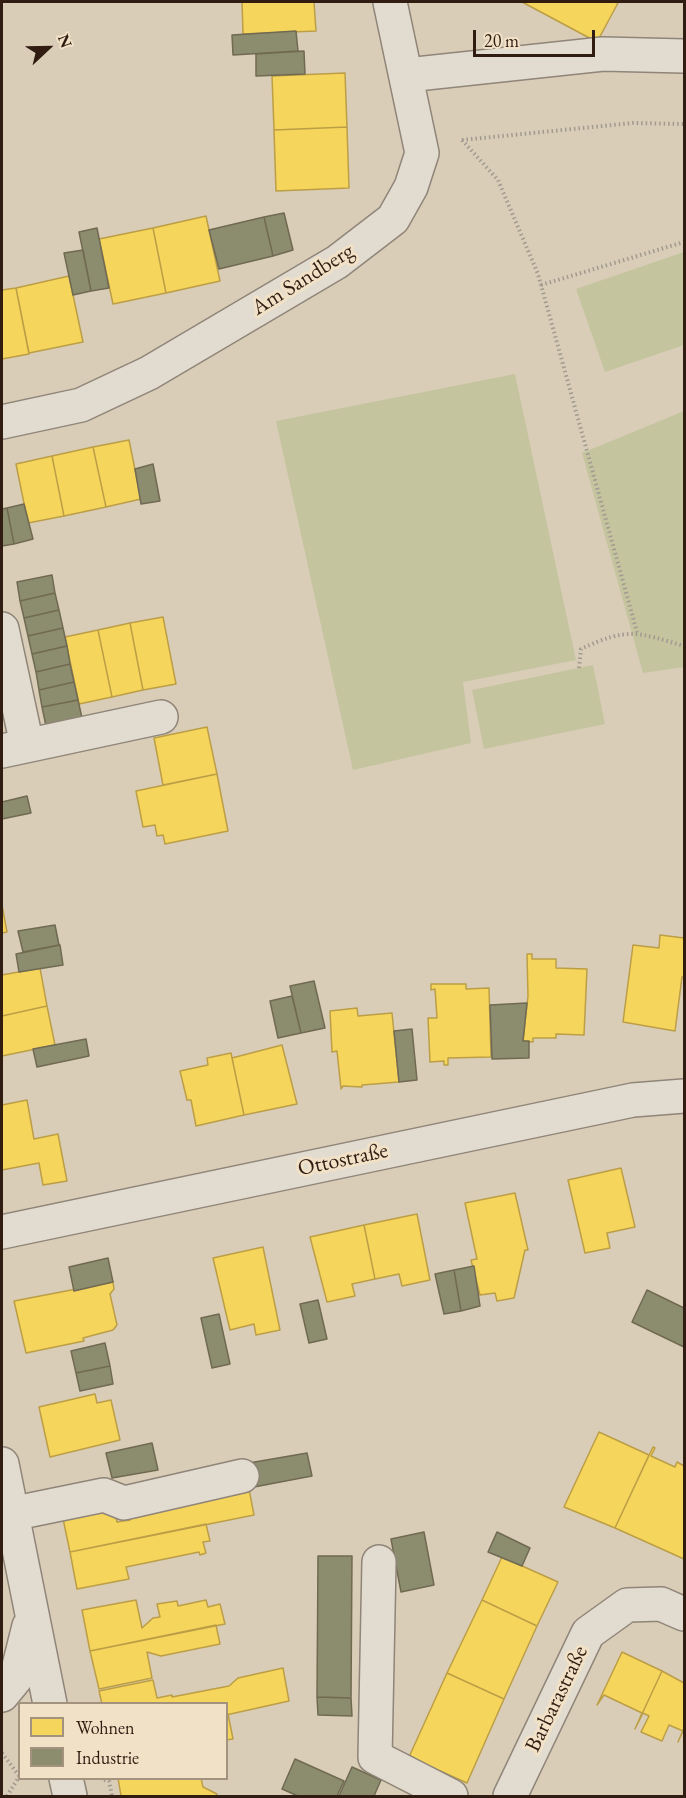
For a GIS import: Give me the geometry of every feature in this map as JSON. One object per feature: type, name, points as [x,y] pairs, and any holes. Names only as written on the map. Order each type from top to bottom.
[{"type":"street","name":"Am Sandberg","points":[[2,422],[81,405],[149,373],[337,262],[393,219],[411,187],[422,153],[390,2]]},
{"type":"street","points":[[407,75],[603,54],[684,56]]},
{"type":"street","points":[[2,629],[14,748],[161,717]]},
{"type":"street","name":"Ottostraße","points":[[2,1232],[633,1100],[684,1096]]},
{"type":"street","points":[[2,1464],[50,1702]]},
{"type":"street","points":[[11,1514],[104,1495],[124,1503],[242,1476]]},
{"type":"street","points":[[379,1562],[375,1757],[451,1797]]},
{"type":"street","name":"Barbarastraße","points":[[510,1797],[588,1633],[627,1605],[661,1604],[684,1614]]},
{"type":"street","points":[[2,1695],[16,1678],[31,1618]]},
{"type":"street","points":[[66,1780],[70,1797]]},
{"type":"path","points":[[422,153],[449,141],[633,123],[684,124]]},
{"type":"path","points":[[462,140],[498,180],[541,285],[637,632]]},
{"type":"path","points":[[541,285],[684,242]]},
{"type":"path","points":[[579,668],[581,649],[606,637],[637,632],[684,646]]},
{"type":"path","points":[[2,1753],[18,1776]]},
{"type":"path","points":[[7,1797],[18,1779]]},
{"type":"path","points":[[109,1781],[112,1797]]},
{"type":"green space","points":[[684,252],[684,345],[605,372],[576,289]]},
{"type":"green space","points":[[515,374],[576,660],[463,682],[471,743],[353,770],[276,421]]},
{"type":"green space","points":[[684,411],[684,667],[643,673],[582,453]]},
{"type":"green space","points":[[593,665],[605,724],[484,749],[472,690]]},
{"type":"building: Wohnen","points":[[242,2],[314,2],[316,31],[243,34]]},
{"type":"building: Wohnen","points":[[522,2],[614,2],[618,3],[597,42]]},
{"type":"building: Wohnen","points":[[345,73],[347,127],[274,130],[272,76]]},
{"type":"building: Wohnen","points":[[347,127],[349,188],[276,191],[274,130]]},
{"type":"building: Wohnen","points":[[206,216],[220,281],[166,293],[153,228]]},
{"type":"building: Wohnen","points":[[153,228],[166,293],[113,304],[99,239]]},
{"type":"building: Wohnen","points":[[69,276],[83,342],[29,353],[16,288]]},
{"type":"building: Wohnen","points":[[16,288],[29,354],[2,359],[2,290]]},
{"type":"building: Wohnen","points":[[129,440],[141,499],[106,507],[93,447]]},
{"type":"building: Wohnen","points":[[93,447],[106,507],[64,516],[52,456]]},
{"type":"building: Wohnen","points":[[52,456],[64,516],[28,523],[16,464]]},
{"type":"building: Wohnen","points":[[163,617],[176,684],[143,690],[130,623]]},
{"type":"building: Wohnen","points":[[130,623],[143,690],[112,697],[98,630]]},
{"type":"building: Wohnen","points":[[98,630],[112,697],[79,704],[65,637]]},
{"type":"building: Wohnen","points":[[207,727],[217,774],[163,785],[154,738]]},
{"type":"building: Wohnen","points":[[217,774],[228,831],[165,844],[163,835],[157,836],[155,825],[143,827],[136,791]]},
{"type":"building: Wohnen","points":[[2,905],[7,932],[2,933]]},
{"type":"building: Wohnen","points":[[660,935],[684,938],[684,977],[682,977],[675,1031],[623,1022],[633,945],[659,948]]},
{"type":"building: Wohnen","points":[[527,954],[532,954],[532,959],[556,959],[556,968],[587,969],[584,1035],[556,1034],[556,1038],[533,1038],[533,1042],[523,1041],[528,996]]},
{"type":"building: Wohnen","points":[[40,968],[47,1006],[2,1016],[2,975]]},
{"type":"building: Wohnen","points":[[431,984],[466,984],[466,989],[489,988],[491,1057],[448,1058],[448,1065],[444,1065],[444,1061],[430,1062],[428,1018],[437,1018],[435,989],[431,990]]},
{"type":"building: Wohnen","points":[[47,1006],[55,1045],[2,1056],[2,1016]]},
{"type":"building: Wohnen","points":[[357,1008],[358,1016],[392,1013],[399,1082],[362,1085],[362,1087],[343,1086],[341,1089],[337,1051],[332,1052],[330,1011]]},
{"type":"building: Wohnen","points":[[282,1045],[297,1104],[244,1115],[232,1058]]},
{"type":"building: Wohnen","points":[[231,1053],[244,1115],[196,1126],[191,1100],[187,1100],[180,1071],[208,1065],[207,1058]]},
{"type":"building: Wohnen","points":[[27,1100],[34,1139],[58,1134],[67,1181],[43,1185],[39,1163],[2,1170],[2,1105]]},
{"type":"building: Wohnen","points":[[621,1168],[635,1227],[607,1233],[610,1248],[585,1253],[568,1180]]},
{"type":"building: Wohnen","points":[[515,1193],[528,1250],[525,1250],[514,1298],[497,1301],[495,1293],[480,1295],[471,1260],[477,1259],[465,1203]]},
{"type":"building: Wohnen","points":[[417,1214],[430,1280],[402,1286],[399,1274],[375,1279],[364,1225]]},
{"type":"building: Wohnen","points":[[364,1225],[375,1279],[352,1284],[355,1296],[327,1302],[310,1237]]},
{"type":"building: Wohnen","points":[[263,1247],[280,1330],[256,1335],[254,1324],[230,1330],[213,1258]]},
{"type":"building: Wohnen","points":[[113,1282],[114,1289],[110,1294],[117,1325],[113,1330],[83,1338],[84,1341],[26,1353],[14,1301]]},
{"type":"building: Wohnen","points":[[95,1394],[97,1403],[111,1400],[120,1440],[50,1457],[39,1407]]},
{"type":"building: Wohnen","points":[[599,1432],[649,1455],[615,1528],[564,1507]]},
{"type":"building: Wohnen","points":[[653,1447],[655,1448],[651,1456],[675,1467],[677,1462],[684,1466],[684,1559],[615,1528]]},
{"type":"building: Wohnen","points":[[249,1489],[254,1515],[70,1552],[62,1514],[113,1504],[117,1522],[130,1520],[128,1513]]},
{"type":"building: Wohnen","points":[[206,1524],[210,1541],[203,1542],[206,1553],[200,1555],[199,1552],[126,1567],[129,1579],[77,1589],[70,1552]]},
{"type":"building: Wohnen","points":[[502,1557],[558,1582],[537,1626],[482,1600]]},
{"type":"building: Wohnen","points":[[136,1600],[142,1628],[153,1618],[160,1617],[157,1604],[177,1601],[178,1606],[206,1600],[208,1607],[220,1604],[225,1624],[90,1651],[82,1610]]},
{"type":"building: Wohnen","points":[[482,1600],[537,1626],[504,1699],[447,1673]]},
{"type":"building: Wohnen","points":[[216,1625],[220,1644],[161,1656],[147,1652],[152,1678],[99,1689],[90,1651]]},
{"type":"building: Wohnen","points":[[622,1652],[662,1671],[635,1729],[642,1713],[604,1695],[597,1705]]},
{"type":"building: Wohnen","points":[[283,1668],[289,1701],[228,1715],[228,1702],[102,1702],[99,1691],[153,1680],[157,1698],[172,1695],[172,1697],[229,1686],[238,1678]]},
{"type":"building: Wohnen","points":[[662,1671],[684,1683],[684,1728],[683,1731],[669,1725],[662,1741],[641,1732],[649,1716],[643,1713],[635,1729]]},
{"type":"building: Wohnen","points":[[447,1673],[504,1699],[467,1783],[409,1757]]},
{"type":"building: Wohnen","points":[[228,1714],[233,1739],[228,1740]]},
{"type":"building: Wohnen","points":[[118,1780],[201,1780],[203,1787],[217,1794],[216,1796],[121,1796]]},
{"type":"building: Industrie","points":[[296,31],[298,51],[233,55],[232,35]]},
{"type":"building: Industrie","points":[[304,51],[305,74],[256,76],[256,54]]},
{"type":"building: Industrie","points":[[284,213],[293,250],[273,256],[264,217]]},
{"type":"building: Industrie","points":[[264,217],[273,256],[219,269],[209,230]]},
{"type":"building: Industrie","points":[[97,228],[109,288],[91,291],[79,232]]},
{"type":"building: Industrie","points":[[83,250],[91,291],[73,295],[64,253]]},
{"type":"building: Industrie","points":[[153,464],[160,501],[141,504],[135,469]]},
{"type":"building: Industrie","points":[[24,504],[33,539],[14,544],[7,508]]},
{"type":"building: Industrie","points":[[7,508],[14,544],[2,546],[2,509]]},
{"type":"building: Industrie","points":[[52,575],[55,593],[20,601],[17,582]]},
{"type":"building: Industrie","points":[[55,593],[59,610],[24,618],[20,601]]},
{"type":"building: Industrie","points":[[59,610],[63,628],[28,636],[24,618]]},
{"type":"building: Industrie","points":[[63,628],[67,646],[32,654],[28,636]]},
{"type":"building: Industrie","points":[[67,646],[70,664],[36,672],[32,654]]},
{"type":"building: Industrie","points":[[70,664],[74,682],[39,690],[36,672]]},
{"type":"building: Industrie","points":[[74,682],[78,700],[42,707],[39,690]]},
{"type":"building: Industrie","points":[[78,700],[82,718],[46,726],[42,707]]},
{"type":"building: Industrie","points":[[27,796],[31,813],[2,819],[2,802]]},
{"type":"building: Industrie","points":[[55,925],[59,945],[23,952],[18,931]]},
{"type":"building: Industrie","points":[[60,945],[63,965],[19,972],[16,954]]},
{"type":"building: Industrie","points":[[314,981],[325,1028],[301,1033],[290,986]]},
{"type":"building: Industrie","points":[[292,996],[301,1033],[278,1038],[270,1001]]},
{"type":"building: Industrie","points":[[527,1003],[523,1041],[529,1041],[529,1058],[492,1059],[490,1005]]},
{"type":"building: Industrie","points":[[412,1029],[417,1080],[399,1082],[394,1031]]},
{"type":"building: Industrie","points":[[86,1039],[89,1056],[37,1067],[33,1049]]},
{"type":"building: Industrie","points":[[108,1258],[113,1282],[74,1291],[69,1267]]},
{"type":"building: Industrie","points":[[474,1266],[480,1306],[461,1311],[454,1270]]},
{"type":"building: Industrie","points":[[454,1270],[461,1311],[444,1314],[435,1274]]},
{"type":"building: Industrie","points":[[647,1290],[684,1308],[684,1347],[632,1322]]},
{"type":"building: Industrie","points":[[318,1300],[327,1339],[309,1343],[300,1304]]},
{"type":"building: Industrie","points":[[219,1314],[230,1364],[212,1368],[201,1318]]},
{"type":"building: Industrie","points":[[105,1343],[110,1366],[76,1373],[71,1351]]},
{"type":"building: Industrie","points":[[110,1366],[113,1384],[80,1391],[76,1373]]},
{"type":"building: Industrie","points":[[152,1443],[158,1470],[112,1478],[106,1453]]},
{"type":"building: Industrie","points":[[307,1453],[312,1476],[254,1487],[249,1463]]},
{"type":"building: Industrie","points":[[424,1532],[434,1585],[401,1592],[391,1539]]},
{"type":"building: Industrie","points":[[497,1532],[530,1548],[522,1566],[488,1552]]},
{"type":"building: Industrie","points":[[318,1556],[352,1556],[351,1698],[317,1697]]},
{"type":"building: Industrie","points":[[317,1697],[351,1698],[352,1716],[318,1715]]},
{"type":"building: Industrie","points":[[295,1759],[344,1781],[337,1796],[298,1796],[282,1789]]},
{"type":"building: Industrie","points":[[352,1767],[381,1780],[374,1796],[339,1796]]}]
